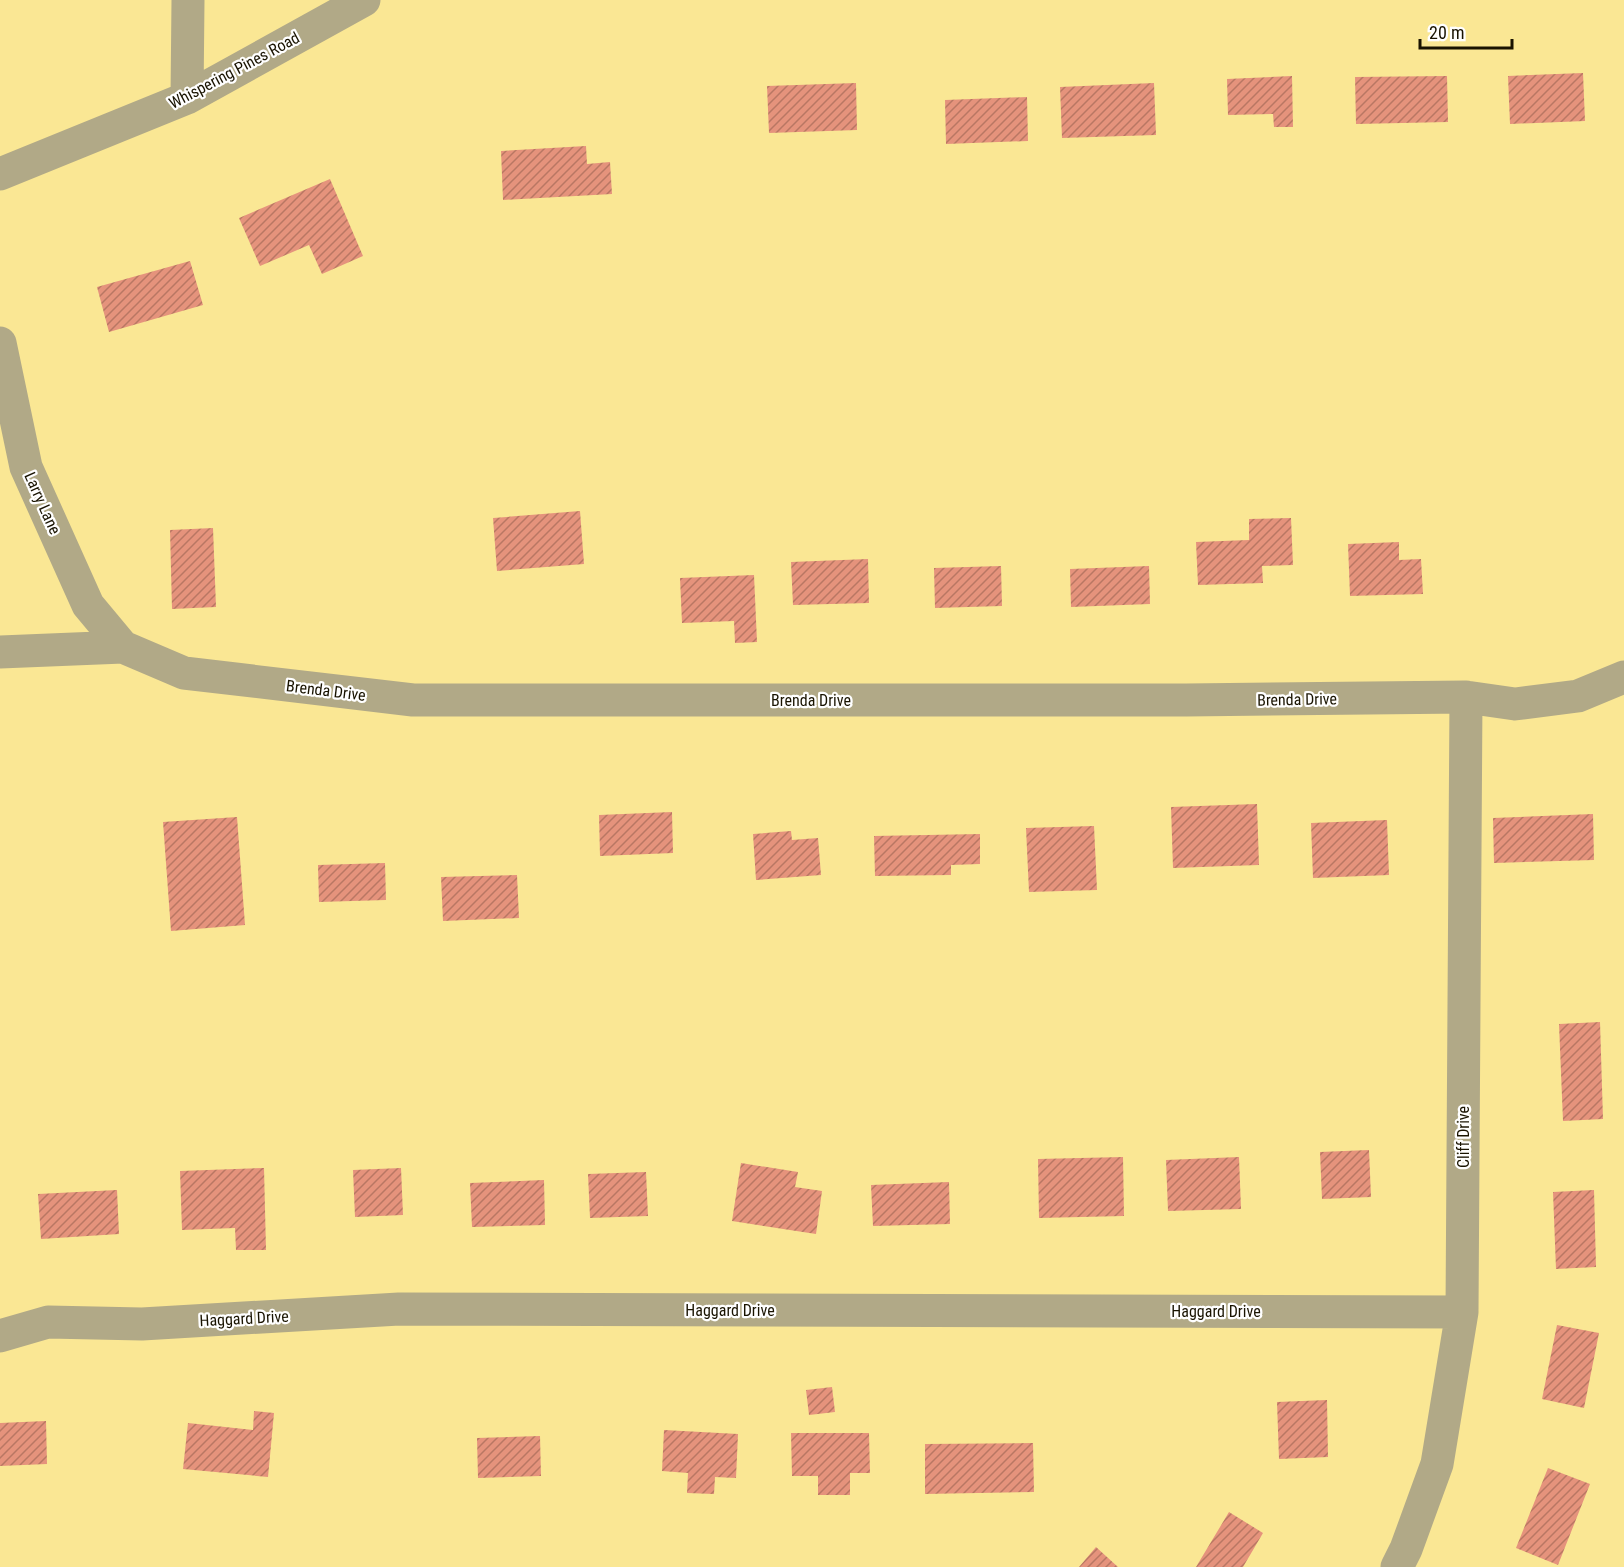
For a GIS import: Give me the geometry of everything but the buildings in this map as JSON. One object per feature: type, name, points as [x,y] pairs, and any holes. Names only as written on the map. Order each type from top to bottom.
[{"type":"street","points":[[187,98],[188,0]]},
{"type":"street","name":"Whispering Pines Road","points":[[0,174],[187,98],[364,0]]},
{"type":"street","name":"Larry Lane","points":[[0,343],[26,467],[88,605],[123,647]]},
{"type":"street","name":"Brenda Drive","points":[[0,652],[123,647],[184,673],[413,700],[1185,700],[1466,697],[1515,704],[1578,696],[1624,677]]},
{"type":"street","name":"Cliff Drive","points":[[1397,1567],[1406,1549],[1437,1464],[1462,1312],[1466,697]]},
{"type":"street","name":"Haggard Drive","points":[[0,1336],[48,1322],[142,1324],[399,1308],[1462,1312]]}]
